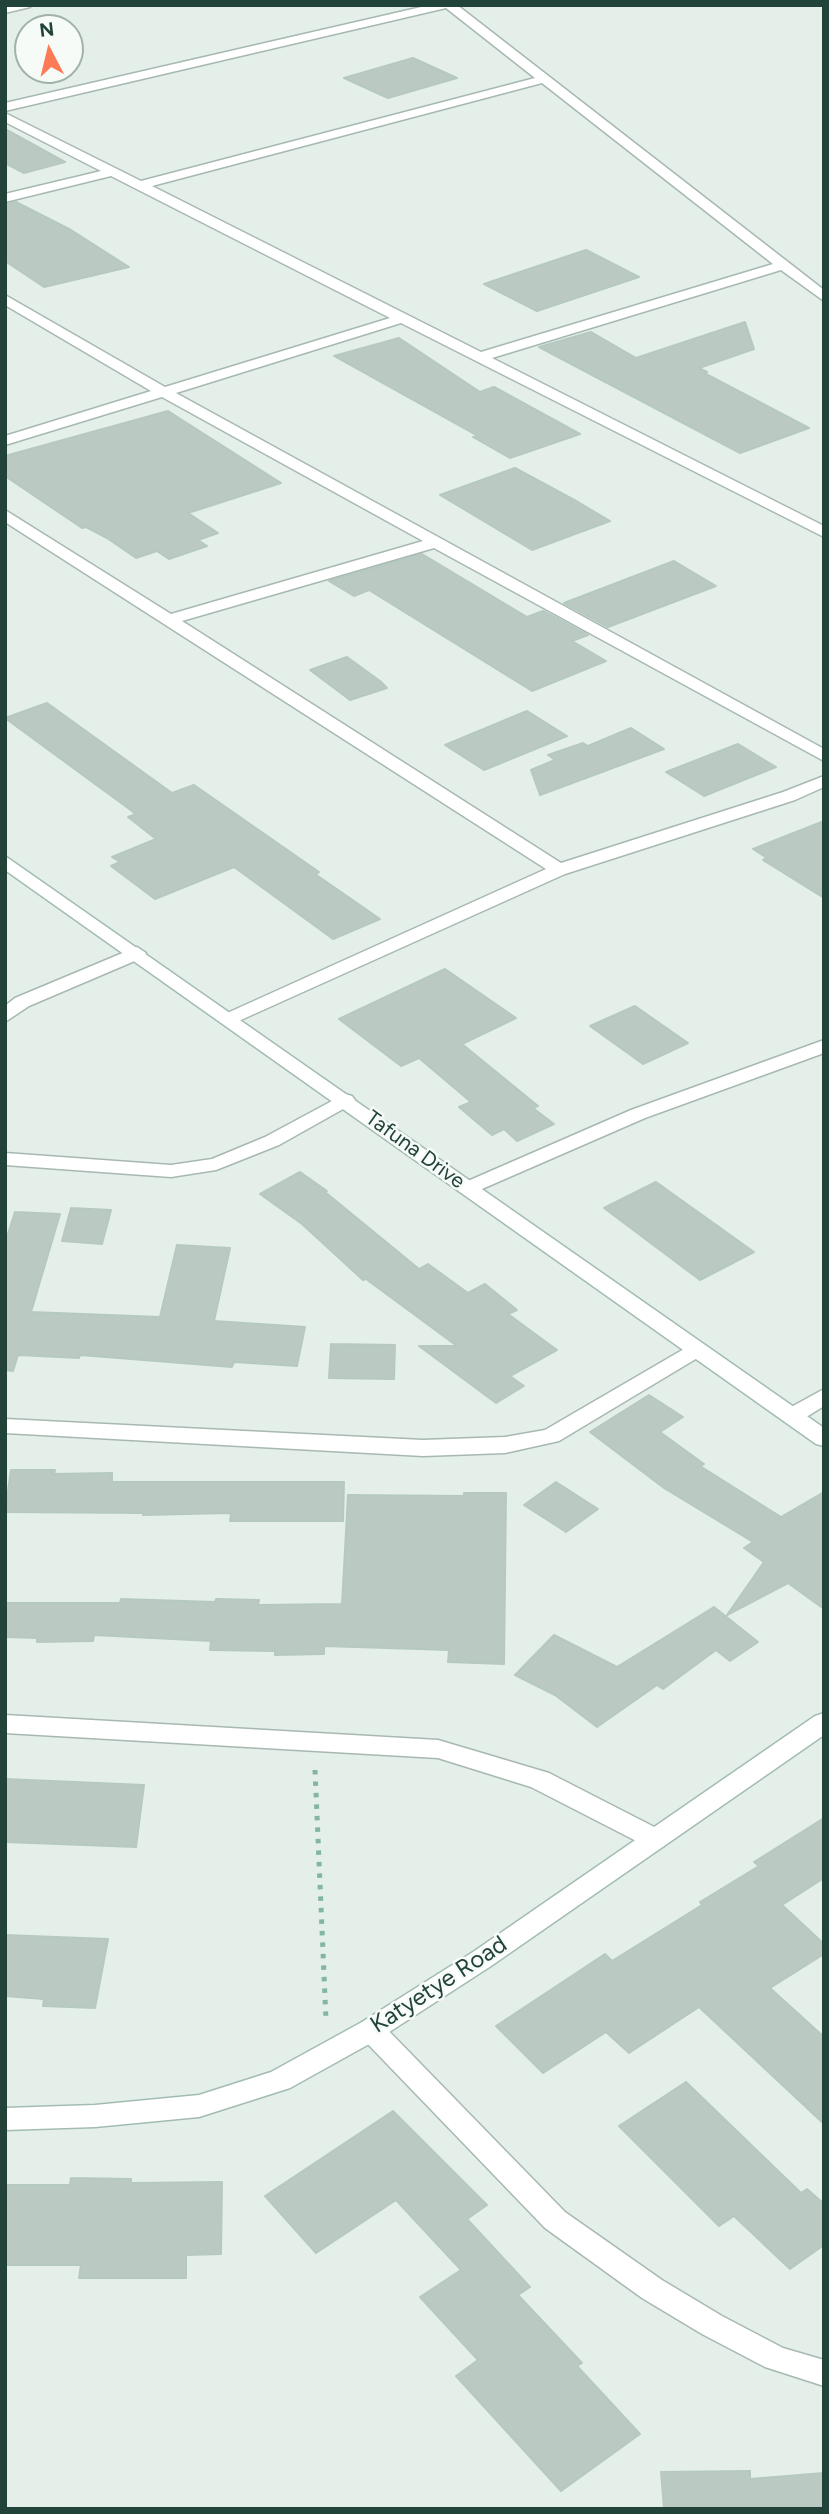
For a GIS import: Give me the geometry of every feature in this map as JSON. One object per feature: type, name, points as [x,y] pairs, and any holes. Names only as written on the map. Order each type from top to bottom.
[{"type":"street","points":[[5,10],[26,5]]},
{"type":"street","points":[[5,107],[448,5],[824,297]]},
{"type":"street","points":[[141,186],[544,79]]},
{"type":"street","points":[[5,117],[824,532]]},
{"type":"street","points":[[5,198],[112,172]]},
{"type":"street","points":[[481,357],[783,265]]},
{"type":"street","points":[[5,299],[163,392],[824,756]]},
{"type":"street","points":[[5,441],[400,319]]},
{"type":"street","points":[[5,515],[559,870]]},
{"type":"street","points":[[169,620],[434,543]]},
{"type":"street","points":[[232,1018],[559,870],[789,796],[824,780]]},
{"type":"street","name":"Tafuna Drive","points":[[5,861],[232,1018],[824,1439]]},
{"type":"street","points":[[5,1016],[22,1002],[137,953]]},
{"type":"street","points":[[468,1188],[638,1114],[824,1046]]},
{"type":"street","points":[[5,1159],[171,1171],[216,1164],[272,1141],[345,1100]]},
{"type":"street","points":[[5,1426],[423,1448],[505,1445],[551,1436],[696,1349]]},
{"type":"street","points":[[792,1416],[824,1396]]},
{"type":"street","name":"Katyetye Road","points":[[5,2119],[95,2116],[199,2106],[280,2080],[371,2030],[482,1959],[824,1723]]},
{"type":"street","points":[[5,1724],[438,1749],[540,1780],[655,1839]]},
{"type":"street","points":[[371,2030],[555,2220],[652,2289],[712,2325],[775,2358],[824,2373]]},
{"type":"path","points":[[314,1742],[328,2052]]},
{"type":"building","points":[[413,58],[457,78],[388,98],[344,78]]},
{"type":"building","points":[[5,129],[65,162],[24,173],[5,163]]},
{"type":"building","points":[[16,202],[71,230],[129,267],[44,287],[5,261],[5,204]]},
{"type":"building","points":[[586,250],[639,277],[537,311],[484,284]]},
{"type":"building","points":[[745,322],[754,349],[699,368],[809,428],[740,453],[539,347],[591,332],[636,358]]},
{"type":"building","points":[[399,338],[480,392],[494,387],[580,434],[510,458],[473,437],[478,436],[334,356]]},
{"type":"building","points":[[168,411],[281,483],[188,513],[218,533],[198,540],[207,546],[169,559],[157,551],[136,558],[107,538],[86,527],[82,528],[5,476],[5,456]]},
{"type":"building","points":[[515,468],[610,521],[532,550],[440,495]]},
{"type":"building","points":[[422,554],[527,617],[543,611],[588,635],[572,641],[606,661],[532,691],[369,590],[354,596],[329,581]]},
{"type":"building","points":[[674,561],[716,586],[608,627],[564,603]]},
{"type":"building","points":[[347,657],[387,688],[350,700],[310,670]]},
{"type":"building","points":[[47,703],[172,793],[194,785],[319,872],[315,874],[380,919],[333,939],[234,867],[155,899],[111,866],[120,862],[112,857],[156,839],[128,817],[136,814],[5,718]]},
{"type":"building","points":[[527,711],[567,736],[484,770],[445,745]]},
{"type":"building","points":[[631,728],[664,749],[540,795],[531,770],[555,760],[548,755],[583,743],[588,746]]},
{"type":"building","points":[[738,744],[776,767],[704,796],[666,772]]},
{"type":"building","points":[[824,821],[824,898],[763,860],[767,858],[753,849]]},
{"type":"building","points":[[445,969],[516,1018],[462,1044],[538,1106],[533,1108],[554,1124],[517,1141],[504,1129],[492,1135],[459,1107],[471,1102],[419,1058],[401,1066],[339,1019]]},
{"type":"building","points":[[635,1006],[688,1043],[643,1064],[590,1026]]},
{"type":"building","points":[[300,1172],[327,1191],[325,1192],[419,1269],[428,1264],[468,1293],[485,1284],[517,1310],[508,1314],[557,1350],[510,1376],[524,1386],[496,1403],[419,1346],[457,1346],[366,1279],[363,1280],[302,1224],[260,1194]]},
{"type":"building","points":[[656,1182],[754,1252],[700,1280],[604,1208]]},
{"type":"building","points":[[71,1208],[111,1210],[102,1244],[62,1241]]},
{"type":"building","points":[[15,1212],[60,1214],[31,1312],[160,1317],[177,1245],[230,1248],[214,1321],[305,1327],[297,1366],[234,1362],[232,1367],[80,1355],[79,1358],[18,1355],[13,1371],[5,1370],[5,1243]]},
{"type":"building","points":[[331,1344],[395,1345],[394,1379],[329,1378]]},
{"type":"building","points":[[649,1395],[683,1417],[660,1432],[704,1464],[700,1466],[781,1517],[824,1492],[824,1609],[788,1583],[727,1615],[764,1562],[744,1548],[753,1542],[664,1488],[590,1432]]},
{"type":"building","points":[[11,1470],[55,1470],[54,1474],[112,1473],[112,1482],[344,1482],[343,1521],[230,1521],[231,1513],[143,1515],[5,1512]]},
{"type":"building","points":[[556,1482],[598,1509],[566,1532],[524,1505]]},
{"type":"building","points":[[464,1493],[506,1493],[504,1664],[448,1662],[449,1650],[324,1646],[324,1654],[275,1655],[275,1651],[210,1650],[211,1641],[94,1635],[93,1641],[37,1642],[37,1638],[5,1637],[5,1603],[120,1603],[121,1599],[215,1602],[216,1599],[259,1600],[258,1605],[342,1604],[348,1495],[464,1496]]},
{"type":"building","points":[[714,1607],[758,1642],[730,1661],[716,1650],[663,1689],[657,1685],[597,1727],[555,1695],[515,1675],[554,1635],[617,1667]]},
{"type":"building","points":[[5,1779],[144,1785],[136,1847],[5,1842]]},
{"type":"building","points":[[824,1818],[824,1878],[782,1905],[824,1944],[824,1954],[770,1988],[824,2037],[824,2124],[699,2007],[629,2053],[606,2032],[543,2073],[496,2026],[605,1954],[612,1961],[702,1905],[700,1902],[759,1866],[754,1862]]},
{"type":"building","points":[[5,1935],[108,1939],[95,2008],[43,2006],[44,1999],[5,1996]]},
{"type":"building","points":[[686,2082],[801,2193],[807,2189],[824,2204],[824,2245],[790,2269],[734,2216],[719,2226],[619,2126]]},
{"type":"building","points":[[393,2111],[487,2205],[467,2219],[530,2287],[518,2295],[582,2363],[577,2366],[640,2434],[561,2491],[456,2376],[478,2360],[420,2297],[461,2270],[396,2200],[316,2253],[265,2196]]},
{"type":"building","points":[[71,2178],[131,2179],[131,2183],[222,2182],[221,2254],[186,2255],[186,2278],[79,2278],[81,2265],[5,2265],[5,2185],[70,2185]]},
{"type":"building","points":[[750,2471],[750,2479],[824,2473],[824,2509],[664,2509],[661,2472]]}]
